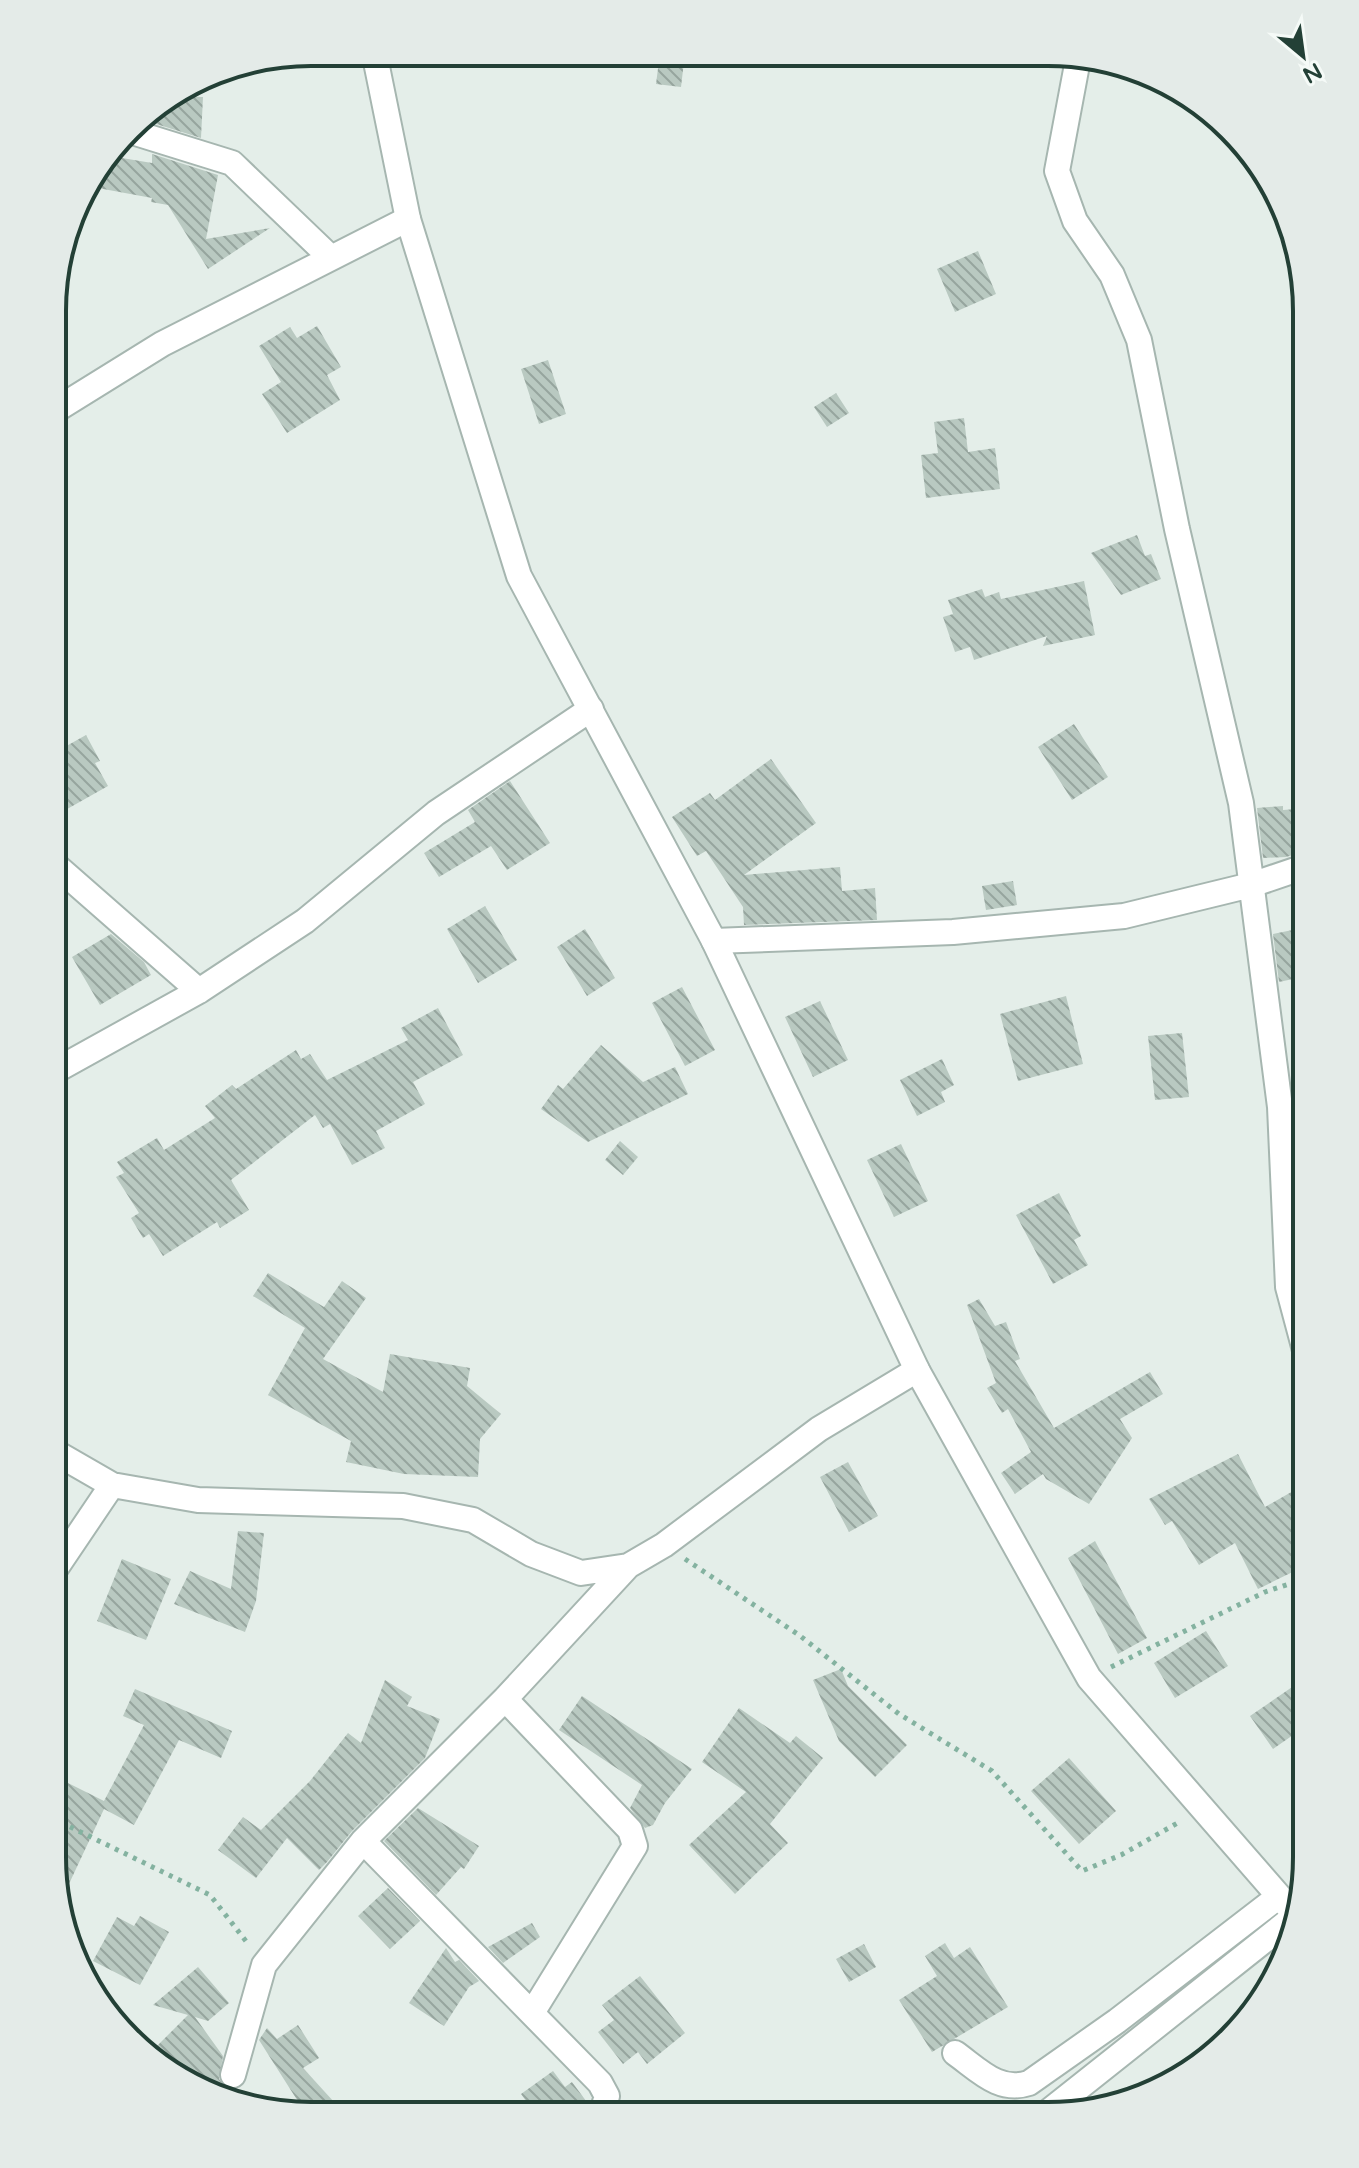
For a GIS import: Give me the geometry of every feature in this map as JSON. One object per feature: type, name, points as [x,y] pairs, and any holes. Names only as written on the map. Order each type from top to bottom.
[{"type":"street","points":[[377,66],[408,219],[519,576],[714,941],[917,1370],[1089,1678],[1287,1907]]},
{"type":"street","points":[[1076,68],[1057,171],[1075,221],[1112,275],[1139,340],[1177,529],[1241,803],[1280,1107],[1288,1287],[1292,1303]]},
{"type":"street","points":[[142,135],[232,163],[329,256]]},
{"type":"street","points":[[66,404],[162,344],[329,256],[408,219]]},
{"type":"street","points":[[66,1065],[199,991],[305,921],[436,813],[591,709]]},
{"type":"street","points":[[714,941],[953,932],[1108,917],[1251,885],[1293,871]]},
{"type":"street","points":[[66,874],[199,991]]},
{"type":"street","points":[[233,2075],[264,1965],[363,1841],[505,1699],[628,1566],[664,1545],[819,1429],[917,1370]]},
{"type":"street","points":[[66,1458],[112,1485],[198,1500],[403,1506],[473,1520],[531,1554],[581,1573],[628,1566]]},
{"type":"street","points":[[66,1553],[112,1485]]},
{"type":"street","points":[[505,1699],[630,1830],[635,1846],[532,2013]]},
{"type":"street","points":[[363,1841],[600,2083],[607,2096],[605,2102]]},
{"type":"street","points":[[955,2053],[994,2082],[1013,2088],[1029,2083],[1117,2021],[1278,1897]]},
{"type":"street","points":[[1062,2101],[1282,1928]]},
{"type":"path","points":[[664,1545],[799,1635],[899,1714],[992,1771],[1082,1871],[1121,1855],[1203,1809]]},
{"type":"path","points":[[1089,1678],[1265,1592],[1292,1583]]},
{"type":"path","points":[[66,1825],[210,1895],[264,1965]]},
{"type":"building","points":[[658,66],[683,66],[681,87],[656,84]]},
{"type":"building","points":[[203,97],[201,138],[154,123],[189,99]]},
{"type":"building","points":[[152,154],[218,175],[206,239],[270,228],[208,269],[168,205],[151,202],[152,198],[99,188],[121,158],[152,163]]},
{"type":"building","points":[[978,251],[996,294],[955,312],[937,269]]},
{"type":"building","points":[[317,326],[341,367],[327,375],[340,400],[287,433],[262,394],[281,382],[259,346],[290,327],[297,338]]},
{"type":"building","points":[[548,360],[566,414],[539,424],[521,369]]},
{"type":"building","points":[[836,393],[849,413],[827,427],[814,407]]},
{"type":"building","points":[[964,418],[968,452],[995,448],[1000,489],[926,498],[921,455],[938,453],[934,422]]},
{"type":"building","points":[[1137,535],[1145,556],[1151,554],[1161,579],[1121,595],[1091,553]]},
{"type":"building","points":[[1084,581],[1095,635],[1043,646],[1047,636],[974,660],[970,647],[955,652],[943,617],[953,614],[948,600],[982,589],[985,597],[999,592],[1001,599]]},
{"type":"building","points":[[1074,724],[1108,777],[1072,800],[1038,747]]},
{"type":"building","points":[[86,735],[100,761],[95,763],[108,786],[66,810],[66,746]]},
{"type":"building","points":[[771,759],[816,823],[744,875],[840,867],[842,891],[875,888],[877,920],[744,925],[743,907],[706,851],[697,856],[672,817],[710,793],[715,800]]},
{"type":"building","points":[[510,781],[550,843],[507,870],[491,846],[439,877],[424,853],[475,822],[468,810]]},
{"type":"building","points":[[1283,806],[1283,810],[1293,809],[1293,855],[1263,858],[1257,808]]},
{"type":"building","points":[[1013,881],[1017,905],[986,910],[982,886]]},
{"type":"building","points":[[485,906],[517,960],[478,983],[447,929]]},
{"type":"building","points":[[585,929],[615,978],[587,996],[557,947]]},
{"type":"building","points":[[1293,930],[1293,979],[1279,982],[1273,934]]},
{"type":"building","points":[[111,934],[144,962],[151,975],[100,1005],[72,957]]},
{"type":"building","points":[[682,987],[715,1050],[685,1066],[652,1003]]},
{"type":"building","points":[[1066,996],[1083,1064],[1018,1081],[1000,1014]]},
{"type":"building","points":[[820,1001],[848,1060],[813,1077],[785,1017]]},
{"type":"building","points":[[438,1008],[463,1055],[413,1082],[425,1104],[376,1131],[385,1148],[352,1165],[330,1124],[323,1128],[315,1115],[231,1180],[249,1210],[220,1228],[217,1222],[163,1256],[149,1234],[143,1238],[131,1218],[139,1213],[116,1177],[124,1173],[117,1162],[157,1138],[164,1150],[215,1118],[205,1106],[232,1085],[236,1089],[296,1050],[301,1059],[310,1054],[327,1080],[408,1040],[401,1028]]},
{"type":"building","points":[[1182,1033],[1189,1097],[1155,1100],[1148,1036]]},
{"type":"building","points":[[601,1045],[643,1082],[675,1067],[688,1094],[588,1142],[541,1109],[558,1085],[563,1089]]},
{"type":"building","points":[[942,1059],[954,1085],[941,1092],[945,1102],[917,1116],[900,1080]]},
{"type":"building","points":[[620,1141],[638,1157],[623,1175],[605,1160]]},
{"type":"building","points":[[901,1144],[928,1201],[894,1217],[867,1160]]},
{"type":"building","points":[[1059,1193],[1081,1236],[1074,1240],[1088,1265],[1053,1284],[1016,1215]]},
{"type":"building","points":[[268,1273],[324,1307],[342,1281],[366,1298],[323,1359],[383,1392],[390,1354],[470,1368],[467,1386],[501,1414],[480,1439],[478,1477],[404,1474],[346,1462],[351,1441],[268,1395],[305,1328],[253,1296]]},
{"type":"building","points":[[979,1299],[995,1326],[1006,1322],[1020,1359],[1015,1361],[1054,1428],[1150,1372],[1163,1394],[1120,1419],[1132,1438],[1089,1504],[1046,1479],[1043,1474],[1015,1494],[1001,1473],[1031,1452],[1008,1409],[1002,1413],[987,1388],[996,1383],[967,1305]]},
{"type":"building","points":[[1238,1454],[1265,1507],[1292,1491],[1292,1572],[1258,1589],[1235,1543],[1199,1565],[1172,1521],[1165,1525],[1149,1499]]},
{"type":"building","points":[[848,1462],[878,1516],[849,1532],[820,1477]]},
{"type":"building","points":[[238,1531],[264,1533],[256,1601],[245,1632],[174,1604],[190,1571],[231,1589]]},
{"type":"building","points":[[1095,1541],[1147,1638],[1118,1654],[1068,1558]]},
{"type":"building","points":[[122,1559],[171,1579],[146,1640],[97,1621]]},
{"type":"building","points":[[1206,1631],[1228,1666],[1175,1698],[1154,1663]]},
{"type":"building","points":[[841,1669],[848,1686],[907,1745],[875,1777],[839,1741],[813,1680]]},
{"type":"building","points":[[385,1680],[412,1697],[407,1706],[440,1719],[425,1758],[352,1831],[327,1862],[319,1870],[287,1838],[256,1878],[218,1850],[243,1817],[261,1830],[310,1781],[348,1733],[361,1743]]},
{"type":"building","points":[[1292,1687],[1292,1736],[1273,1749],[1250,1716]]},
{"type":"building","points":[[135,1689],[232,1731],[221,1758],[179,1740],[134,1825],[104,1809],[69,1885],[66,1782],[104,1801],[144,1725],[123,1716]]},
{"type":"building","points":[[582,1696],[692,1769],[665,1803],[653,1825],[645,1828],[630,1808],[642,1785],[559,1730]]},
{"type":"building","points":[[739,1708],[790,1743],[796,1736],[823,1758],[770,1824],[788,1843],[735,1894],[689,1845],[746,1792],[702,1762]]},
{"type":"building","points":[[1069,1758],[1116,1811],[1079,1844],[1031,1791]]},
{"type":"building","points":[[418,1808],[479,1846],[464,1869],[461,1867],[436,1895],[384,1841]]},
{"type":"building","points":[[388,1888],[420,1921],[390,1949],[358,1916]]},
{"type":"building","points":[[140,1916],[169,1932],[140,1985],[93,1961],[117,1917],[134,1926]]},
{"type":"building","points":[[532,1923],[540,1937],[503,1963],[488,1947]]},
{"type":"building","points":[[945,1943],[954,1958],[970,1947],[1008,2007],[932,2052],[899,2000],[937,1976],[925,1956]]},
{"type":"building","points":[[864,1944],[876,1967],[849,1982],[836,1959]]},
{"type":"building","points":[[446,1948],[455,1962],[459,1960],[479,1981],[469,1987],[444,2026],[409,2003]]},
{"type":"building","points":[[198,1967],[229,2003],[208,2021],[195,2017],[223,2056],[219,2079],[225,2086],[189,2069],[157,2046],[188,2015],[153,2005]]},
{"type":"building","points":[[640,1976],[685,2033],[647,2064],[638,2052],[623,2064],[598,2032],[614,2020],[602,2005]]},
{"type":"building","points":[[298,2025],[319,2058],[303,2068],[334,2102],[298,2101],[259,2040],[267,2028],[277,2039]]},
{"type":"building","points":[[553,2071],[565,2087],[572,2082],[587,2102],[527,2102],[521,2094]]}]
